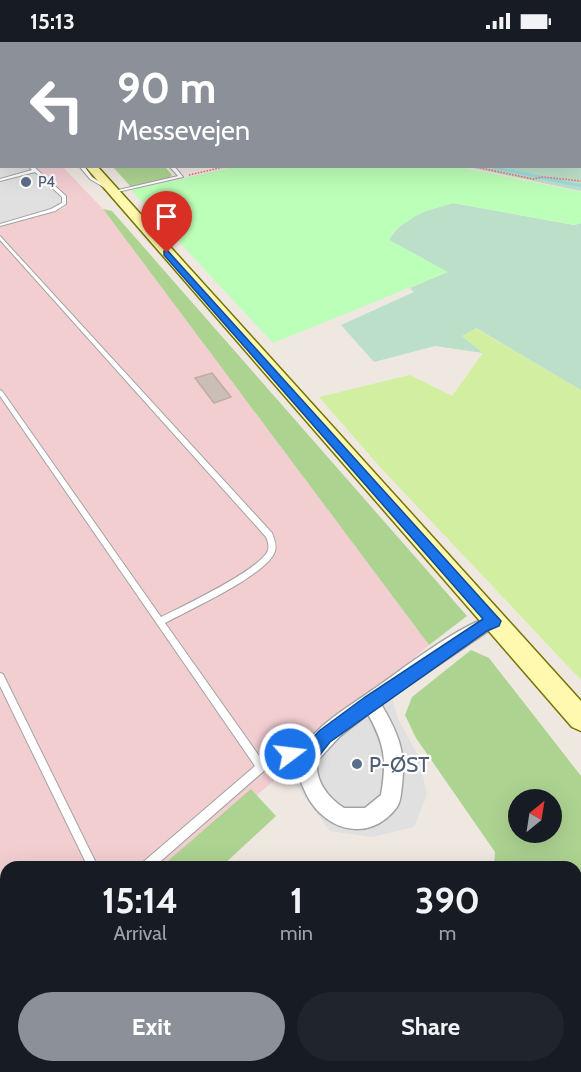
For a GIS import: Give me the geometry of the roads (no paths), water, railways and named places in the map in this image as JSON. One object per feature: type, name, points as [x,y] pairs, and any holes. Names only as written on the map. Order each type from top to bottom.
[{"type":"main road","points":[[92,168],[581,719]]},
{"type":"street","points":[[371,703],[390,736],[395,766],[390,800],[369,818],[340,817],[317,798],[306,773],[308,756],[325,736],[371,703],[482,626],[494,621]]},
{"type":"lane","points":[[0,225],[52,210],[64,204],[64,197],[32,168]]},
{"type":"lane","points":[[83,168],[91,178],[113,192],[181,177],[173,168]]},
{"type":"lane","points":[[0,180],[35,171]]},
{"type":"lane","points":[[0,237],[269,535],[272,542],[271,553],[256,569],[159,622]]},
{"type":"lane","points":[[0,392],[260,766]]},
{"type":"lane","points":[[0,677],[90,861]]},
{"type":"lane","points":[[153,861],[238,788],[260,766],[279,756],[308,756]]},
{"type":"waterway","points":[[497,168],[581,186]]},
{"type":"place","name":"P4","points":[[26,182]]},
{"type":"place","name":"P-ØST","points":[[357,764]]}]
